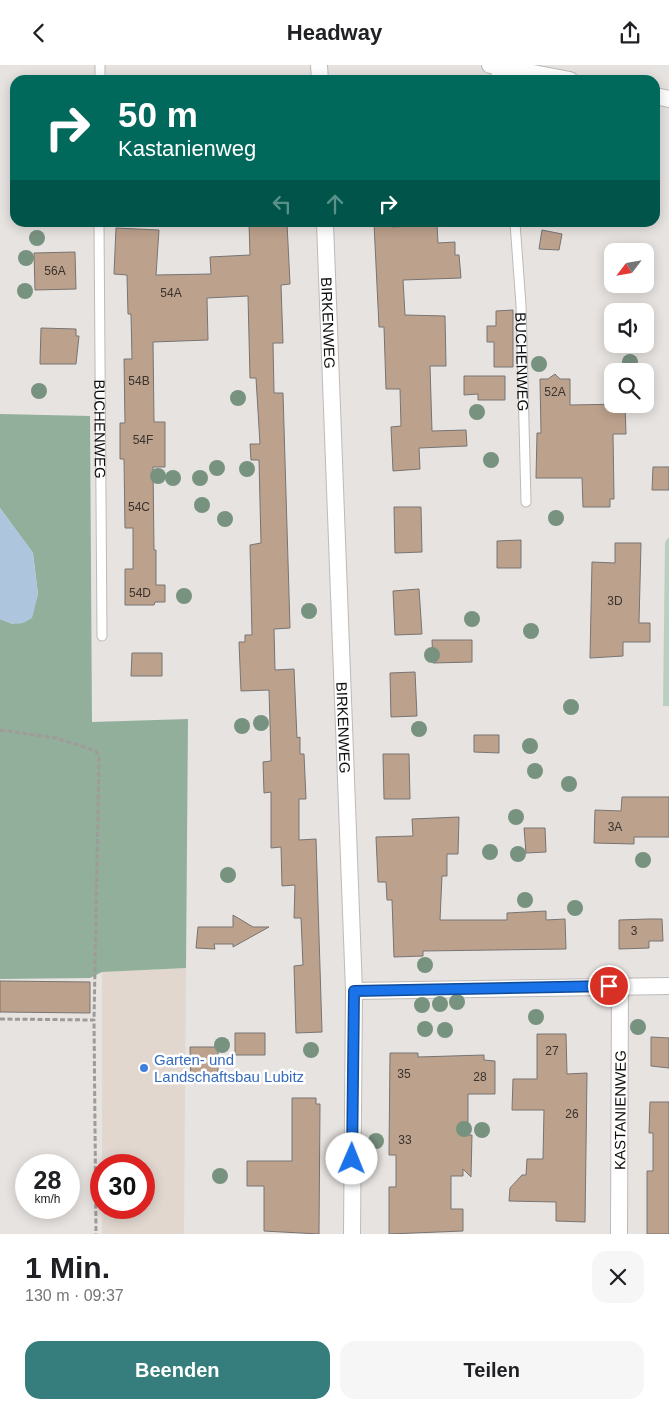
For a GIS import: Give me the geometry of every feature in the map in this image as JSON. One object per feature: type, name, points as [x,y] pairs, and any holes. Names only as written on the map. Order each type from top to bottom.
[{"type":"street","points":[[494,70],[532,75]]},
{"type":"street","name":"BIRKENWEG","points":[[325,227],[354,991],[352,1234]]},
{"type":"street","name":"KASTANIENWEG","points":[[619,1234],[620,986]]},
{"type":"street","points":[[354,991],[669,986]]},
{"type":"lane","name":"BUCHENWEG","points":[[99,227],[102,636]]},
{"type":"lane","name":"BUCHENWEG","points":[[514,227],[521,305],[526,502]]},
{"type":"path","points":[[0,730],[56,737],[96,751],[98,758],[94,1020],[96,1234]]},
{"type":"path","points":[[0,1019],[94,1020]]},
{"type":"shaded area","name":"Garten- und Landschaftsbau Lubitz","points":[[186,968],[184,1234],[102,1234],[102,1219],[155,1219],[155,1154],[102,1154],[102,972]]},
{"type":"green space","points":[[0,414],[90,416],[92,722],[188,719],[186,968],[102,972],[90,978],[0,979],[0,619],[13,624],[38,595],[33,553],[0,508]]},
{"type":"green space","points":[[669,537],[669,706],[663,706],[665,542]]},
{"type":"water","points":[[0,508],[33,553],[38,595],[32,618],[20,623],[9,623],[0,619]]},
{"type":"building","points":[[249,227],[287,227],[290,284],[281,285],[283,343],[273,343],[274,393],[283,393],[290,628],[274,629],[275,670],[294,669],[297,738],[300,737],[300,754],[304,754],[306,799],[299,799],[299,840],[316,839],[322,1032],[296,1033],[294,966],[303,965],[301,918],[294,918],[295,885],[282,886],[281,847],[271,848],[271,792],[264,793],[263,762],[271,761],[269,690],[241,691],[239,642],[245,642],[245,635],[252,635],[250,545],[261,543],[259,460],[251,460],[250,444],[260,444],[256,378],[250,378],[248,296],[207,298],[208,340],[153,342],[154,422],[165,422],[165,467],[153,467],[154,550],[156,550],[156,585],[165,585],[165,602],[155,602],[154,605],[125,605],[125,569],[133,569],[133,528],[125,528],[124,459],[120,459],[120,423],[125,423],[124,359],[132,359],[131,314],[128,314],[127,275],[114,274],[116,228],[159,230],[156,275],[211,274],[210,257],[250,255]]},
{"type":"building","points":[[374,227],[437,227],[438,243],[455,242],[455,255],[459,255],[461,278],[403,280],[405,315],[445,316],[446,366],[430,366],[432,431],[466,430],[467,446],[419,448],[420,469],[393,471],[391,427],[401,426],[400,389],[386,389],[384,327],[379,327]]},
{"type":"building","points":[[542,230],[562,234],[559,250],[539,249]]},
{"type":"building","points":[[75,252],[76,289],[35,290],[34,253]]},
{"type":"building","points":[[513,310],[513,367],[494,367],[494,342],[487,342],[487,326],[496,326],[496,311]]},
{"type":"building","points":[[41,328],[76,329],[76,336],[79,336],[76,364],[40,364]]},
{"type":"building","points":[[555,374],[560,379],[570,379],[570,405],[604,404],[604,413],[625,413],[626,434],[613,434],[614,499],[610,499],[610,507],[583,507],[582,478],[536,478],[537,433],[541,433],[540,379],[548,379]]},
{"type":"building","points":[[464,376],[505,376],[505,400],[478,400],[478,394],[464,395]]},
{"type":"building","points":[[653,467],[669,467],[669,490],[652,490]]},
{"type":"building","points":[[394,507],[421,507],[422,552],[395,553]]},
{"type":"building","points":[[521,540],[521,568],[497,568],[497,541]]},
{"type":"building","points":[[615,543],[641,543],[639,623],[650,623],[650,642],[623,642],[623,656],[590,658],[592,562],[615,563]]},
{"type":"building","points":[[419,589],[422,634],[395,635],[393,591]]},
{"type":"building","points":[[432,640],[472,640],[472,662],[433,663]]},
{"type":"building","points":[[132,653],[162,653],[162,676],[131,676]]},
{"type":"building","points":[[415,672],[417,716],[391,717],[390,673]]},
{"type":"building","points":[[474,735],[499,735],[499,753],[474,752]]},
{"type":"building","points":[[383,754],[409,754],[410,799],[384,799]]},
{"type":"building","points":[[622,797],[669,797],[669,837],[634,837],[634,844],[594,843],[595,810],[621,811]]},
{"type":"building","points":[[459,817],[458,854],[447,854],[447,876],[442,876],[440,920],[507,920],[507,913],[546,911],[546,920],[565,919],[566,949],[423,951],[423,956],[394,957],[392,900],[387,900],[386,882],[378,882],[376,837],[413,836],[412,819]]},
{"type":"building","points":[[524,828],[545,828],[546,852],[526,853]]},
{"type":"building","points":[[233,915],[253,927],[269,927],[233,947],[233,944],[214,944],[215,949],[196,948],[198,927],[233,927]]},
{"type":"building","points":[[662,919],[663,941],[649,941],[649,948],[619,949],[619,920]]},
{"type":"building","points":[[0,981],[90,982],[90,1013],[0,1012]]},
{"type":"building","points":[[235,1033],[265,1033],[265,1055],[235,1055]]},
{"type":"building","points":[[537,1034],[566,1034],[567,1074],[587,1073],[585,1222],[556,1221],[556,1202],[509,1201],[510,1188],[522,1175],[526,1175],[527,1159],[543,1159],[544,1110],[512,1110],[513,1079],[537,1079]]},
{"type":"building","points":[[651,1037],[669,1038],[669,1068],[651,1066]]},
{"type":"building","points":[[190,1047],[218,1047],[218,1083],[191,1083]]},
{"type":"building","points":[[390,1053],[418,1053],[418,1057],[484,1055],[484,1060],[495,1061],[495,1094],[468,1094],[468,1135],[472,1135],[471,1177],[463,1169],[463,1176],[451,1176],[451,1209],[463,1209],[463,1231],[389,1234],[389,1187],[396,1187],[396,1155],[389,1155]]},
{"type":"building","points":[[292,1098],[316,1098],[316,1104],[320,1104],[319,1234],[264,1231],[264,1186],[247,1186],[247,1161],[292,1161]]},
{"type":"building","points":[[650,1102],[669,1102],[669,1234],[647,1234],[647,1171],[653,1171],[653,1133],[649,1133]]},
{"type":"place","name":"Garten- und Landschaftsbau Lubitz","points":[[144,1068]]},
{"type":"route","points":[[352,1159],[354,991],[609,986]]}]
